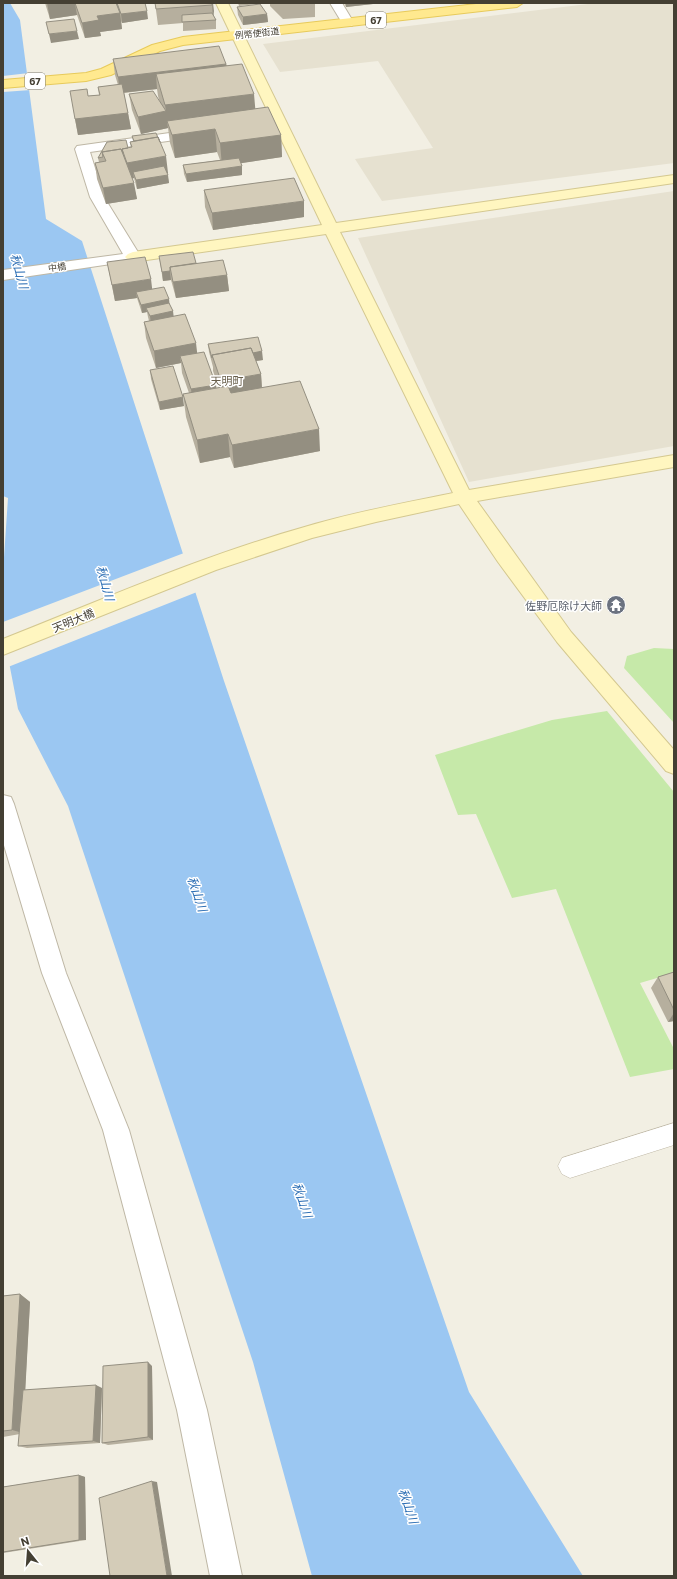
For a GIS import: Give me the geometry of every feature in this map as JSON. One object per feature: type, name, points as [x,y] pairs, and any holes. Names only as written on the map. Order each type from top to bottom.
[{"type":"main road","name":"例幣使街道","points":[[3,84],[66,79],[106,72],[156,48],[168,44],[517,3]]},
{"type":"street","points":[[222,3],[236,35],[330,228],[464,497],[505,557],[564,637],[674,765]]},
{"type":"street","points":[[336,3],[348,23]]},
{"type":"street","points":[[262,124],[278,121]]},
{"type":"street","points":[[215,130],[82,149],[97,197],[133,257],[674,179]]},
{"type":"street","name":"中橋","points":[[3,275],[133,257]]},
{"type":"street","name":"天明大橋","points":[[3,647],[209,565],[309,532],[376,515],[464,497],[674,461]]},
{"type":"street","points":[[3,804],[54,973],[116,1130],[192,1410],[226,1576]]},
{"type":"lane","points":[[570,1166],[674,1134]]},
{"type":"shaded area","points":[[596,3],[674,3],[674,163],[382,201],[355,159],[433,148],[378,61],[280,72],[263,44]]},
{"type":"shaded area","points":[[674,191],[674,446],[469,482],[358,238]]},
{"type":"green space","points":[[654,648],[674,649],[674,723],[624,668],[627,656]]},
{"type":"green space","points":[[607,711],[674,792],[674,973],[640,983],[674,1049],[674,1069],[630,1077],[556,889],[512,898],[476,814],[458,815],[435,755],[552,720]]},
{"type":"water","name":"秋山川","points":[[3,3],[10,3],[20,20],[46,219],[82,241],[224,681],[469,1392],[583,1576],[312,1576],[253,1362],[68,806],[18,709],[3,631],[3,572],[8,498],[3,496]]},
{"type":"pier","points":[[29,73],[31,90],[3,92],[3,76]]},
{"type":"pier","points":[[184,553],[197,592],[8,667],[3,642],[3,622]]},
{"type":"building","points":[[75,3],[116,3],[120,13],[97,16],[99,20],[82,23]]},
{"type":"building","points":[[117,3],[145,3],[147,11],[121,14]]},
{"type":"building","points":[[155,3],[212,3],[212,5],[156,9]]},
{"type":"building","points":[[260,4],[267,14],[243,17],[237,7]]},
{"type":"building","points":[[212,13],[216,20],[182,22],[182,15]]},
{"type":"building","points":[[74,19],[77,31],[49,34],[46,22]]},
{"type":"building","points":[[219,46],[226,64],[118,77],[113,59]]},
{"type":"building","points":[[242,64],[254,94],[165,105],[156,74]]},
{"type":"building","points":[[122,84],[128,113],[75,119],[70,91],[87,89],[88,96],[100,95],[98,87]]},
{"type":"building","points":[[153,91],[166,111],[138,117],[129,94]]},
{"type":"building","points":[[268,107],[281,135],[220,143],[215,129],[172,135],[167,121]]},
{"type":"building","points":[[156,133],[158,137],[134,141],[132,136]]},
{"type":"building","points":[[158,137],[166,156],[127,163],[122,149],[132,147],[130,142]]},
{"type":"building","points":[[126,140],[128,148],[122,149],[123,153],[121,149],[102,152],[103,157],[98,158],[107,142]]},
{"type":"building","points":[[121,149],[134,183],[103,188],[95,163],[106,161],[102,152]]},
{"type":"building","points":[[239,158],[242,166],[186,174],[183,165]]},
{"type":"building","points":[[164,166],[168,175],[136,180],[133,172]]},
{"type":"building","points":[[294,178],[304,201],[212,213],[204,190]]},
{"type":"building","points":[[193,252],[196,263],[170,267],[170,271],[162,272],[159,256]]},
{"type":"building","points":[[145,257],[151,279],[112,285],[107,262]]},
{"type":"building","points":[[223,260],[227,275],[173,282],[170,267]]},
{"type":"building","points":[[164,287],[169,299],[141,305],[136,292]]},
{"type":"building","points":[[169,303],[173,311],[150,316],[146,308]]},
{"type":"building","points":[[185,314],[196,343],[154,351],[144,322]]},
{"type":"building","points":[[258,337],[262,351],[253,353],[251,348],[212,355],[212,358],[208,344]]},
{"type":"building","points":[[251,348],[261,374],[221,381],[212,355]]},
{"type":"building","points":[[204,352],[216,385],[191,389],[180,356]]},
{"type":"building","points":[[173,366],[183,397],[159,402],[150,370]]},
{"type":"building","points":[[300,381],[319,429],[232,445],[228,434],[197,440],[183,394],[228,386],[231,393]]},
{"type":"building","points":[[674,972],[674,1010],[658,977]]},
{"type":"building","points":[[20,1294],[12,1430],[3,1431],[3,1296]]},
{"type":"building","points":[[148,1362],[148,1437],[102,1443],[103,1366]]},
{"type":"building","points":[[96,1385],[93,1441],[18,1446],[23,1390]]},
{"type":"building","points":[[79,1475],[79,1540],[3,1552],[3,1487]]},
{"type":"building","points":[[152,1481],[167,1576],[110,1576],[99,1498]]},
{"type":"place","name":"佐野厄除け大師","points":[[616,605]]},
{"type":"district","name":"天明町","points":[[227,380]]}]
